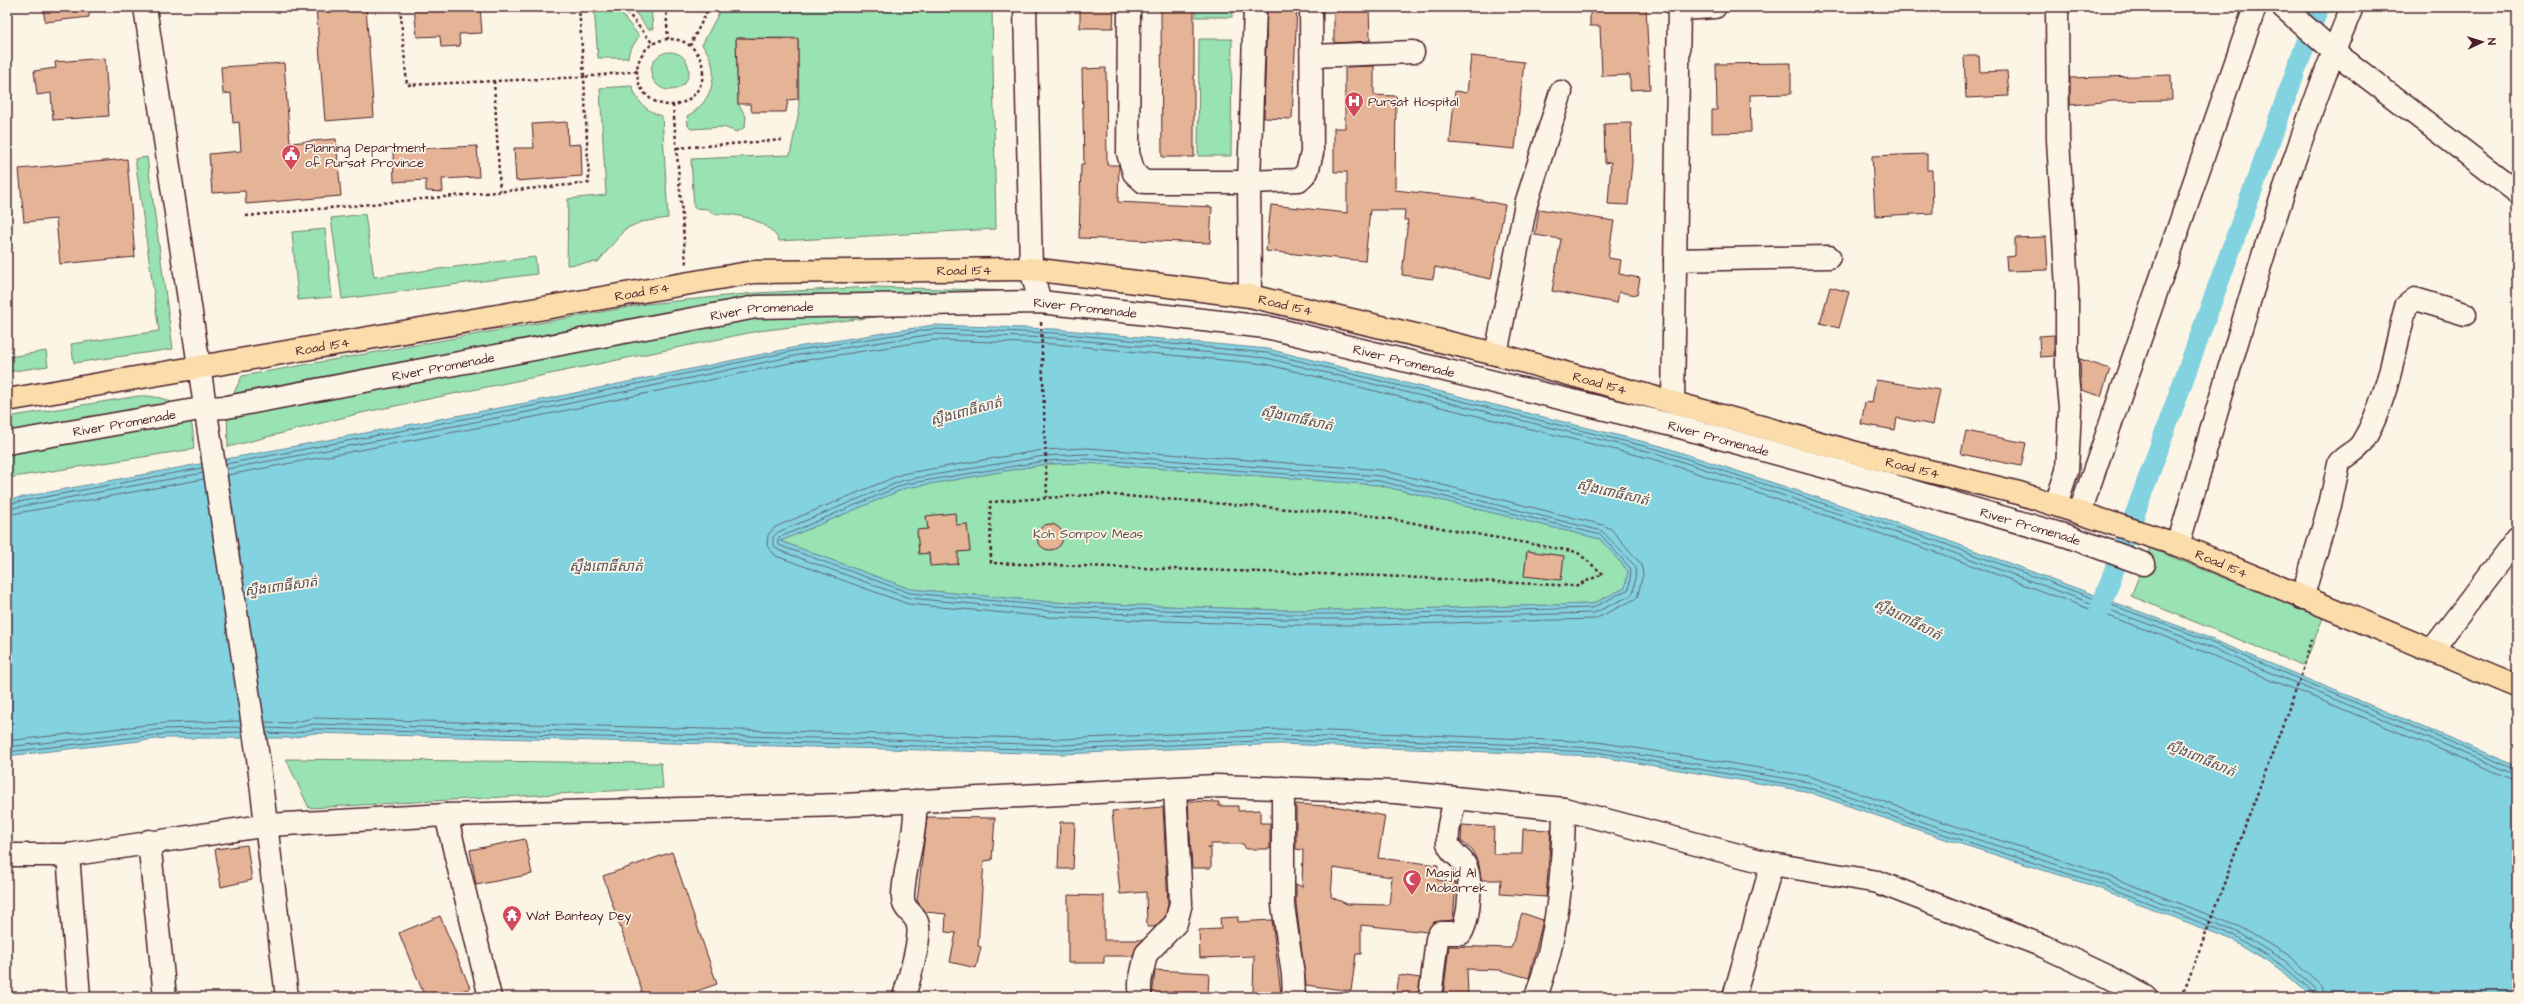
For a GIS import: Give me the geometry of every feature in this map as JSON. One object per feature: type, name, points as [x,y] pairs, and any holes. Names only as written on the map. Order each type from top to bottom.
[{"type":"main road","name":"Road 154","points":[[7,400],[754,272],[1032,269],[1250,296],[1496,354],[1871,457],[2056,504],[2178,545],[2302,598],[2517,686]]},
{"type":"street","points":[[145,7],[199,366],[213,445],[268,824],[287,997]]},
{"type":"street","points":[[1025,7],[1032,269],[1040,309]]},
{"type":"street","points":[[1129,7],[1128,153],[1134,173],[1144,182],[1250,182],[1299,180],[1307,172],[1312,153],[1312,7]]},
{"type":"street","points":[[1250,296],[1250,182],[1254,7]]},
{"type":"street","points":[[1673,402],[1679,8],[1715,7]]},
{"type":"street","points":[[2056,504],[2067,471],[2069,440],[2067,288],[2058,140],[2057,7]]},
{"type":"street","points":[[2080,512],[2255,7]]},
{"type":"street","points":[[2283,7],[2334,51],[2517,192]]},
{"type":"street","points":[[2178,545],[2254,280],[2334,51],[2352,7]]},
{"type":"street","points":[[1312,56],[1413,52]]},
{"type":"street","points":[[1496,354],[1526,204],[1561,92]]},
{"type":"street","points":[[1675,260],[1829,258]]},
{"type":"street","points":[[2302,598],[2330,505],[2339,463],[2359,448],[2371,426],[2383,391],[2406,306],[2410,301],[2415,300],[2465,314]]},
{"type":"street","name":"River Promenade","points":[[7,443],[206,408],[227,407],[756,307],[1040,309],[1266,327],[1676,426],[1884,483],[2080,541],[2142,564]]},
{"type":"street","points":[[2432,650],[2517,539]]},
{"type":"street","points":[[7,855],[68,855],[149,841],[268,824],[446,815],[843,805],[1175,790],[1216,786],[1283,788],[1456,798],[1564,809],[1772,864],[1878,882],[2043,946],[2146,997]]},
{"type":"street","points":[[1283,788],[1283,905],[1293,975],[1294,997]]},
{"type":"street","points":[[1140,997],[1140,982],[1146,954],[1176,923],[1181,903],[1175,790]]},
{"type":"street","points":[[1430,997],[1437,939],[1440,933],[1461,933],[1465,926],[1470,892],[1464,863],[1453,853],[1448,844],[1448,832],[1456,798]]},
{"type":"street","points":[[904,997],[918,937],[917,923],[904,908],[902,896],[914,837],[915,801]]},
{"type":"street","points":[[1536,997],[1552,941],[1559,902],[1563,866],[1564,809]]},
{"type":"street","points":[[446,815],[490,997]]},
{"type":"street","points":[[149,841],[165,997]]},
{"type":"street","points":[[68,855],[79,997]]},
{"type":"street","points":[[1734,997],[1772,864]]},
{"type":"path","points":[[400,7],[407,85],[584,77],[637,72]]},
{"type":"path","points":[[246,216],[589,183],[579,7]]},
{"type":"path","points":[[623,7],[653,44]]},
{"type":"path","points":[[666,7],[668,39]]},
{"type":"path","points":[[690,46],[709,7]]},
{"type":"path","points":[[668,39],[682,41],[690,46],[701,61],[702,80],[692,97],[674,105],[662,104],[644,92],[639,82],[637,72],[644,51],[653,44],[668,39]]},
{"type":"path","points":[[494,82],[500,191]]},
{"type":"path","points":[[674,105],[688,283]]},
{"type":"path","points":[[677,148],[783,140]]},
{"type":"path","points":[[1040,309],[1047,497]]},
{"type":"path","points":[[1102,494],[1374,516],[1577,552],[1603,574],[1574,586],[1382,576],[991,564],[990,502],[1047,497],[1102,494]]},
{"type":"path","points":[[2182,997],[2302,673],[2312,636]]},
{"type":"green space","points":[[594,7],[616,7],[639,36],[629,52],[628,58],[598,58]]},
{"type":"green space","points":[[631,7],[651,7],[653,29],[648,29]]},
{"type":"green space","points":[[722,7],[992,7],[996,229],[779,241],[768,227],[751,219],[741,216],[714,214],[708,209],[694,208],[691,159],[790,155],[799,111],[798,38],[736,38],[738,104],[746,116],[745,127],[737,132],[723,127],[691,129],[688,126],[687,116],[704,102],[712,84],[712,63],[702,45]]},
{"type":"green space","points":[[1196,7],[1232,7],[1232,17],[1196,17]]},
{"type":"green space","points":[[1199,39],[1232,39],[1231,156],[1198,156]]},
{"type":"green space","points":[[666,52],[674,52],[684,57],[688,64],[688,78],[684,85],[674,90],[666,90],[656,85],[654,82],[651,75],[651,67],[656,57],[659,55]]},
{"type":"green space","points":[[632,86],[639,101],[647,109],[662,116],[668,218],[641,222],[625,229],[598,262],[567,265],[568,199],[606,195],[600,88]]},
{"type":"green space","points":[[147,157],[173,349],[74,363],[71,344],[159,331],[135,159]]},
{"type":"green space","points":[[365,214],[374,277],[535,257],[537,274],[342,299],[331,218]]},
{"type":"green space","points":[[325,229],[332,297],[298,300],[292,232]]},
{"type":"green space","points":[[874,287],[1015,291],[1017,313],[883,316],[758,331],[361,413],[228,447],[227,407],[242,376],[646,304],[756,293]]},
{"type":"green space","points":[[7,342],[9,357],[46,351],[48,366],[7,372]]},
{"type":"green space","points":[[139,396],[160,398],[179,407],[191,421],[194,449],[7,478],[7,417]]},
{"type":"green space","name":"Koh Sompov Meas","points":[[1087,463],[1379,485],[1600,539],[1628,571],[1625,588],[1592,604],[1373,610],[1279,610],[1050,602],[910,589],[780,541],[906,488],[1046,464]]},
{"type":"green space","points":[[2150,548],[2323,618],[2304,666],[2131,596]]},
{"type":"green space","points":[[286,759],[661,763],[663,788],[309,808]]},
{"type":"water","name":"ស្ទឹងពោធិ៍សាត់","points":[[933,325],[1055,329],[1268,349],[1661,446],[1938,537],[2192,631],[2517,766],[2517,997],[2312,997],[2279,968],[2233,940],[2093,886],[1939,837],[1805,791],[1595,756],[1280,744],[1064,754],[314,733],[292,738],[166,738],[7,756],[7,500],[536,401],[797,347]],"holes":[[[1087,463],[1379,485],[1600,539],[1628,571],[1625,588],[1592,604],[1373,610],[1279,610],[1050,602],[910,589],[780,541],[906,488],[1046,464]]]},
{"type":"building","points":[[43,7],[89,7],[89,17],[45,22]]},
{"type":"building","points":[[316,7],[366,7],[374,117],[325,121]]},
{"type":"building","points":[[414,7],[480,7],[482,33],[459,34],[460,46],[441,47],[440,36],[417,37]]},
{"type":"building","points":[[1080,7],[1114,7],[1113,28],[1080,28]]},
{"type":"building","points":[[1161,7],[1194,7],[1194,157],[1162,157]]},
{"type":"building","points":[[1267,7],[1297,7],[1292,119],[1264,118]]},
{"type":"building","points":[[1334,7],[1369,7],[1370,41],[1334,43]]},
{"type":"building","points":[[1590,7],[1646,7],[1650,89],[1630,90],[1630,75],[1602,76],[1600,26],[1590,26]]},
{"type":"building","points":[[736,38],[798,39],[798,99],[788,100],[786,112],[752,112],[750,104],[738,104]]},
{"type":"building","points":[[1471,56],[1524,62],[1515,149],[1450,143],[1455,91],[1467,93]]},
{"type":"building","points":[[1964,56],[1979,56],[1980,72],[2007,71],[2009,96],[1966,98]]},
{"type":"building","points":[[105,58],[109,116],[53,120],[51,93],[37,95],[34,71],[56,68],[55,62]]},
{"type":"building","points":[[284,63],[290,143],[336,139],[341,196],[246,204],[245,191],[212,193],[209,154],[241,151],[239,122],[233,123],[231,93],[223,94],[221,67]]},
{"type":"building","points":[[1791,63],[1791,94],[1750,95],[1751,132],[1712,133],[1712,110],[1717,110],[1716,64]]},
{"type":"building","points":[[1374,66],[1374,95],[1396,96],[1395,190],[1476,199],[1505,205],[1491,279],[1435,267],[1433,279],[1402,275],[1408,220],[1404,220],[1405,210],[1370,210],[1365,261],[1266,251],[1271,205],[1347,213],[1347,172],[1334,172],[1334,128],[1345,128],[1345,67]]},
{"type":"building","points":[[1106,68],[1107,165],[1119,165],[1118,202],[1212,207],[1210,243],[1079,238],[1081,164],[1084,164],[1082,69]]},
{"type":"building","points":[[2171,75],[2172,100],[2113,101],[2070,105],[2070,78]]},
{"type":"building","points":[[567,122],[568,145],[581,144],[582,176],[516,181],[514,148],[534,148],[532,124]]},
{"type":"building","points":[[1631,123],[1632,162],[1628,205],[1608,204],[1611,162],[1605,163],[1604,124]]},
{"type":"building","points":[[477,146],[479,177],[442,179],[443,192],[426,191],[426,180],[394,182],[393,150]]},
{"type":"building","points":[[1927,154],[1927,170],[1932,170],[1933,213],[1875,216],[1872,156]]},
{"type":"building","points":[[127,159],[135,257],[60,264],[56,219],[24,222],[19,169]]},
{"type":"building","points":[[1539,209],[1614,221],[1608,258],[1621,260],[1619,274],[1640,278],[1637,295],[1619,292],[1617,303],[1552,291],[1561,239],[1535,235]]},
{"type":"building","points":[[2046,237],[2048,270],[2007,271],[2006,257],[2015,256],[2015,238]]},
{"type":"building","points":[[1830,287],[1849,292],[1839,328],[1820,323]]},
{"type":"building","points":[[2054,335],[2054,356],[2040,357],[2039,336]]},
{"type":"building","points":[[2080,359],[2110,369],[2101,396],[2081,390]]},
{"type":"building","points":[[1876,380],[1940,390],[1933,425],[1897,418],[1895,430],[1861,424],[1865,402],[1872,403]]},
{"type":"building","points":[[1966,431],[2026,443],[2021,466],[1961,454]]},
{"type":"building","points":[[955,513],[956,525],[967,524],[970,551],[958,552],[958,564],[930,566],[929,553],[919,554],[917,530],[928,529],[926,516]]},
{"type":"building","points":[[1050,524],[1059,528],[1063,537],[1059,546],[1050,550],[1041,546],[1037,537],[1041,528]]},
{"type":"building","points":[[1527,551],[1564,556],[1561,580],[1524,576]]},
{"type":"building","points":[[1188,801],[1219,802],[1219,806],[1238,806],[1238,811],[1260,810],[1260,823],[1270,823],[1270,849],[1246,849],[1243,844],[1211,844],[1211,848],[1207,848],[1211,849],[1211,868],[1192,868]]},
{"type":"building","points":[[1296,804],[1339,807],[1385,816],[1378,858],[1438,865],[1437,880],[1456,883],[1453,920],[1434,922],[1427,932],[1361,925],[1361,954],[1356,954],[1351,991],[1306,985],[1296,904],[1296,884],[1302,887],[1303,850],[1296,849]],"holes":[[[1333,868],[1392,877],[1389,905],[1347,904],[1331,897]]]},
{"type":"building","points":[[1163,807],[1168,905],[1165,917],[1154,927],[1147,927],[1146,892],[1120,894],[1112,811]]},
{"type":"building","points":[[927,817],[995,818],[992,860],[984,861],[978,946],[981,947],[976,968],[950,962],[956,933],[945,932],[946,914],[926,912],[917,901]]},
{"type":"building","points":[[1060,822],[1075,822],[1073,869],[1058,869]]},
{"type":"building","points":[[1462,825],[1494,827],[1493,854],[1522,854],[1523,829],[1551,830],[1546,897],[1500,894],[1501,880],[1481,880],[1479,865],[1472,850],[1461,841]]},
{"type":"building","points":[[525,839],[532,874],[476,885],[470,850]]},
{"type":"building","points":[[247,845],[252,880],[221,887],[215,849]]},
{"type":"building","points":[[672,852],[717,984],[680,997],[644,997],[603,876]]},
{"type":"building","points":[[1068,895],[1104,896],[1104,940],[1142,940],[1137,946],[1133,956],[1104,956],[1104,963],[1068,963]]},
{"type":"building","points":[[1522,913],[1543,920],[1529,978],[1500,970],[1467,969],[1468,997],[1443,997],[1449,946],[1511,948]]},
{"type":"building","points":[[440,916],[470,988],[448,997],[425,997],[399,933]]},
{"type":"building","points":[[1238,917],[1238,922],[1272,920],[1281,994],[1253,993],[1254,956],[1200,958],[1199,930],[1221,929],[1220,918]]},
{"type":"building","points":[[1155,970],[1209,973],[1208,994],[1184,993],[1184,997],[1152,997]]},
{"type":"building","points":[[1399,975],[1420,978],[1418,997],[1396,997]]},
{"type":"waterway","points":[[2132,522],[2319,7]]},
{"type":"waterway","points":[[2095,623],[2129,529]]},
{"type":"place","name":"Pursat Hospital","points":[[1354,118]]},
{"type":"place","name":"Planning Department of Pursat Province","points":[[291,171]]},
{"type":"place","name":"Masjid Al Mobarrek","points":[[1412,896]]},
{"type":"place","name":"Wat Banteay Dey","points":[[512,932]]}]
